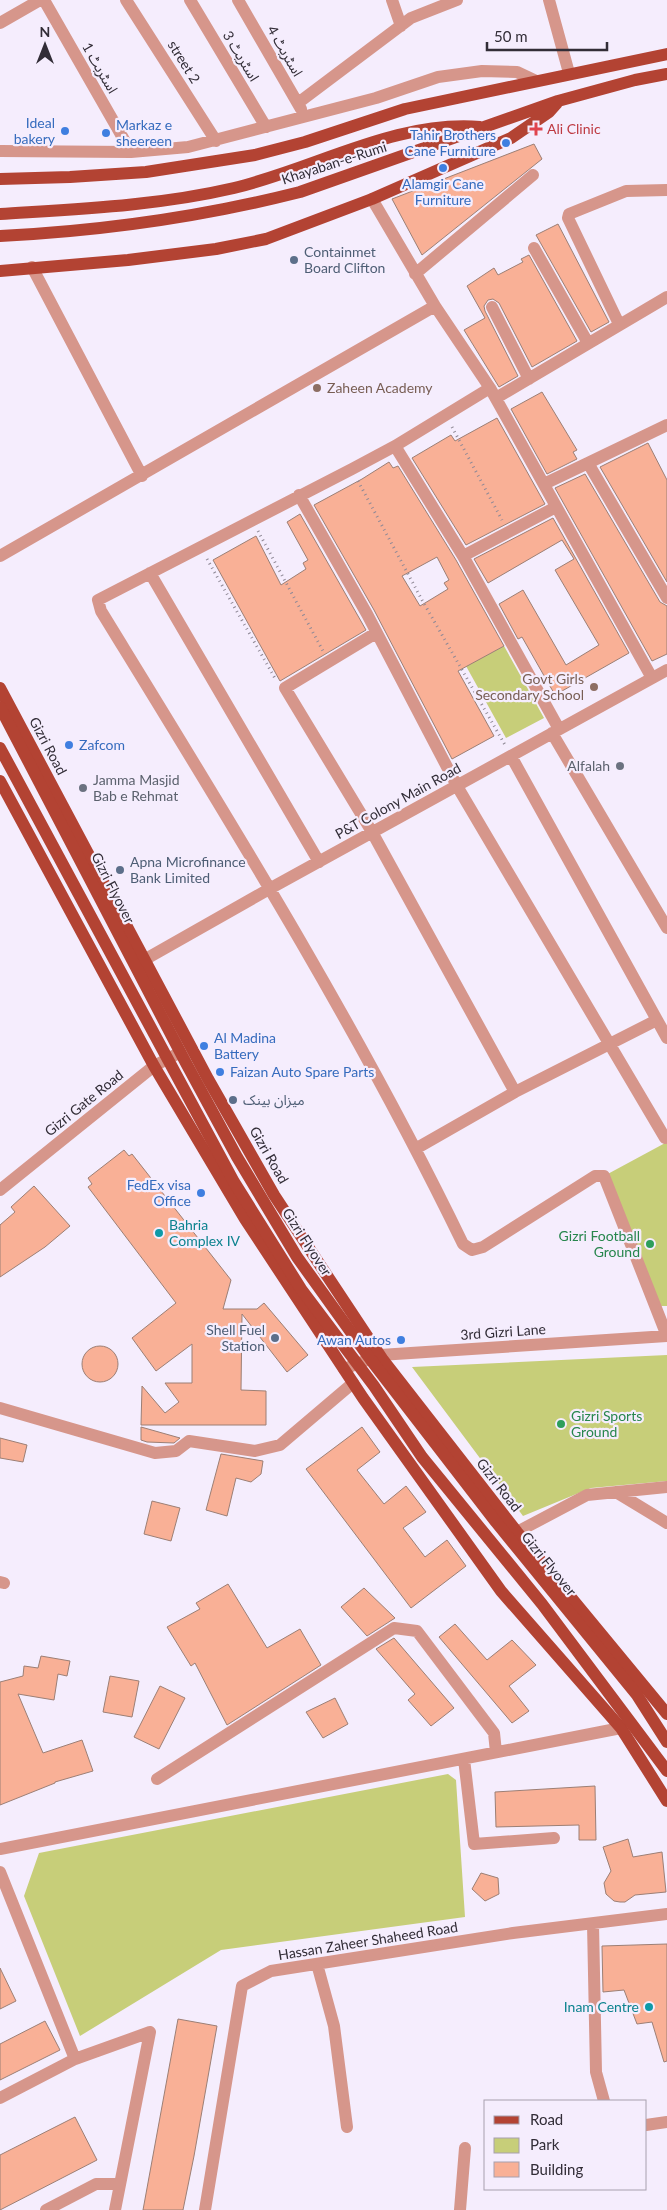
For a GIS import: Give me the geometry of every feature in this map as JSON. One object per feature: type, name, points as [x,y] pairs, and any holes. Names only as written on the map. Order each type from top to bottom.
[{"type":"main road","points":[[0,178],[70,177],[146,172],[254,155],[305,142],[406,109],[569,73],[667,54]]},
{"type":"main road","name":"Khayaban-e-Rumi","points":[[0,236],[133,226],[200,216],[256,203],[300,192],[485,128],[558,100],[634,80],[667,74]]},
{"type":"main road","points":[[0,271],[128,260],[216,249],[266,239],[372,199],[511,138],[549,112],[558,100]]},
{"type":"main road","points":[[0,214],[112,207],[189,197],[236,187],[418,130],[453,125],[485,128]]},
{"type":"main road","name":"Gizri Road","points":[[0,688],[191,1047],[274,1195],[380,1355],[517,1532],[667,1714]]},
{"type":"main road","name":"Gizri Flyover","points":[[0,707],[186,1063],[237,1156],[297,1257],[371,1360],[496,1522],[637,1695],[667,1742]]},
{"type":"main road","points":[[0,748],[234,1182],[301,1289],[374,1386],[422,1457],[542,1604],[667,1772]]},
{"type":"main road","points":[[1,786],[154,1066],[245,1219],[353,1383],[501,1591],[621,1728],[667,1801]]},
{"type":"street","points":[[0,23],[40,0]]},
{"type":"street","name":"اسٹریٹ 1","points":[[44,0],[131,152]]},
{"type":"street","name":"street 2","points":[[126,0],[216,141]]},
{"type":"street","name":"اسٹریٹ 3","points":[[190,0],[266,126]]},
{"type":"street","name":"اسٹریٹ 4","points":[[238,0],[306,117]]},
{"type":"street","points":[[392,0],[401,26]]},
{"type":"street","points":[[549,0],[569,73]]},
{"type":"street","points":[[298,103],[411,18],[451,1]]},
{"type":"street","points":[[0,152],[131,152],[188,148],[306,117],[438,77],[482,71],[518,72],[536,81]]},
{"type":"street","points":[[415,274],[533,175]]},
{"type":"street","points":[[619,324],[568,218],[568,214],[626,191],[667,190]]},
{"type":"street","points":[[372,199],[415,274],[493,393],[652,678]]},
{"type":"street","points":[[534,248],[588,342]]},
{"type":"street","points":[[32,267],[142,476]]},
{"type":"street","points":[[667,297],[588,342],[529,379],[493,393],[446,416],[352,469],[98,600],[101,611],[271,888],[417,1148],[463,1244],[472,1250],[483,1247],[595,1176],[604,1176],[667,1336]]},
{"type":"street","points":[[0,556],[435,306]]},
{"type":"street","points":[[492,307],[529,379]]},
{"type":"street","points":[[544,484],[667,425]]},
{"type":"street","points":[[395,446],[463,556],[556,731],[667,928]]},
{"type":"street","points":[[588,463],[667,598]]},
{"type":"street","points":[[299,495],[376,633],[457,786],[664,1138]]},
{"type":"street","points":[[463,556],[556,507]]},
{"type":"street","points":[[150,573],[319,862]]},
{"type":"street","points":[[376,633],[285,688],[372,832],[515,1092]]},
{"type":"street","name":"P&T Colony Main Road","points":[[144,960],[667,670]]},
{"type":"street","points":[[511,756],[667,1038]]},
{"type":"street","points":[[417,1148],[515,1092],[657,1020]]},
{"type":"street","name":"Gizri Gate Road","points":[[0,1190],[154,1066],[191,1047]]},
{"type":"street","name":"3rd Gizri Lane","points":[[344,1369],[380,1355],[667,1336]]},
{"type":"street","points":[[0,1408],[155,1453],[176,1450],[189,1441],[255,1451],[280,1445],[353,1383]]},
{"type":"street","points":[[517,1532],[587,1495],[667,1486]]},
{"type":"street","points":[[616,1492],[667,1523]]},
{"type":"street","points":[[156,1780],[394,1628],[417,1631],[494,1733],[496,1752]]},
{"type":"street","points":[[0,1849],[621,1728]]},
{"type":"street","points":[[464,1759],[474,1844],[554,1838]]},
{"type":"street","points":[[0,1872],[75,2059]]},
{"type":"street","name":"Hassan Zaheer Shaheed Road","points":[[205,2210],[242,1986],[271,1971],[513,1933],[667,1914]]},
{"type":"street","points":[[593,1924],[596,2072],[604,2100]]},
{"type":"street","points":[[317,1964],[334,2026],[347,2128]]},
{"type":"street","points":[[0,2098],[75,2059],[150,2032],[115,2210]]},
{"type":"street","points":[[647,2125],[667,2122]]},
{"type":"street","points":[[460,2210],[465,2148]]},
{"type":"street","points":[[46,2210],[96,2184],[119,2184]]},
{"type":"path","points":[[446,416],[508,532]]},
{"type":"path","points":[[352,469],[422,600],[511,756]]},
{"type":"path","points":[[251,520],[328,661]]},
{"type":"path","points":[[200,547],[276,681],[285,688]]},
{"type":"green space","points":[[504,646],[544,718],[506,738],[466,666]]},
{"type":"green space","name":"Gizri Football Ground","points":[[667,1142],[667,1306],[656,1306],[604,1176]]},
{"type":"green space","name":"Gizri Sports Ground","points":[[667,1355],[667,1481],[591,1488],[523,1516],[412,1367]]},
{"type":"green space","points":[[448,1774],[456,1780],[465,1917],[221,1950],[80,2036],[24,1896],[39,1853]]},
{"type":"building","points":[[534,144],[542,159],[422,255],[392,199]]},
{"type":"building","points":[[558,224],[609,322],[591,332],[536,235]]},
{"type":"building","points":[[529,255],[577,341],[532,367],[499,303],[493,299],[488,300],[484,306],[485,311],[518,376],[499,387],[464,330],[485,318],[467,286],[494,268],[498,275],[523,262],[521,259]]},
{"type":"building","points":[[542,392],[577,450],[573,452],[577,459],[547,474],[511,409]]},
{"type":"building","points":[[497,418],[545,504],[466,545],[412,458],[451,435],[455,441]]},
{"type":"building","points":[[648,443],[667,480],[667,582],[600,467]]},
{"type":"building","points":[[389,462],[393,468],[398,466],[456,560],[504,646],[458,671],[494,736],[452,759],[374,610],[314,505]],"holes":[[[437,557],[449,580],[444,583],[448,589],[420,606],[402,576]]]},
{"type":"building","points":[[585,474],[660,602],[667,606],[667,654],[652,661],[555,488]]},
{"type":"building","points":[[300,514],[366,630],[280,681],[213,560],[256,536],[281,585],[306,569],[303,563],[308,560],[287,522]]},
{"type":"building","points":[[553,518],[629,653],[555,695],[522,637],[518,639],[499,604],[523,590],[566,665],[599,645],[555,570],[574,559],[562,540],[488,583],[474,559]]},
{"type":"building","points":[[124,1150],[129,1156],[132,1154],[231,1280],[223,1309],[257,1309],[264,1303],[308,1355],[287,1372],[242,1314],[241,1390],[266,1391],[266,1425],[141,1425],[142,1386],[165,1413],[179,1402],[165,1383],[192,1383],[192,1344],[156,1371],[132,1338],[176,1303],[88,1187],[92,1184],[88,1178]]},
{"type":"building","points":[[34,1186],[70,1226],[45,1247],[0,1277],[0,1225],[15,1212],[11,1207]]},
{"type":"building","points":[[100,1346],[112,1352],[118,1364],[112,1376],[100,1382],[88,1376],[82,1364],[88,1352]]},
{"type":"building","points":[[141,1427],[180,1438],[174,1443],[147,1442],[141,1440]]},
{"type":"building","points":[[362,1427],[380,1452],[357,1470],[384,1504],[406,1486],[426,1512],[403,1528],[425,1557],[447,1540],[466,1566],[411,1608],[306,1469]]},
{"type":"building","points":[[0,1438],[27,1445],[23,1462],[0,1458]]},
{"type":"building","points":[[221,1454],[263,1461],[261,1474],[251,1482],[236,1478],[227,1516],[206,1510]]},
{"type":"building","points":[[152,1501],[180,1508],[171,1541],[144,1534]]},
{"type":"building","points":[[228,1584],[267,1648],[300,1629],[321,1665],[227,1725],[195,1663],[191,1666],[167,1627],[200,1609],[196,1603]]},
{"type":"building","points":[[364,1588],[395,1618],[367,1636],[341,1607]]},
{"type":"building","points":[[455,1624],[487,1660],[512,1640],[536,1665],[509,1686],[529,1711],[512,1723],[439,1637]]},
{"type":"building","points":[[394,1638],[454,1708],[431,1726],[408,1700],[415,1694],[376,1649]]},
{"type":"building","points":[[41,1656],[70,1661],[67,1676],[58,1674],[54,1700],[18,1694],[43,1753],[82,1740],[93,1771],[55,1782],[0,1805],[0,1682],[23,1676],[24,1666],[38,1668]]},
{"type":"building","points":[[110,1676],[139,1681],[132,1717],[103,1712]]},
{"type":"building","points":[[160,1686],[185,1698],[159,1749],[134,1737]]},
{"type":"building","points":[[335,1698],[348,1724],[323,1738],[306,1712]]},
{"type":"building","points":[[595,1786],[596,1840],[579,1840],[579,1825],[496,1827],[495,1792]]},
{"type":"building","points":[[628,1839],[633,1857],[662,1852],[666,1892],[635,1895],[625,1902],[614,1901],[606,1894],[604,1883],[611,1871],[603,1847]]},
{"type":"building","points":[[481,1873],[498,1878],[499,1894],[485,1901],[472,1889]]},
{"type":"building","name":"Inam Centre","points":[[667,1944],[667,2061],[664,2062],[652,2022],[637,2024],[624,1990],[603,1992],[602,1946]]},
{"type":"building","points":[[0,1968],[16,2001],[0,2009]]},
{"type":"building","points":[[178,2019],[217,2026],[194,2156],[183,2210],[143,2210]]},
{"type":"building","points":[[45,2021],[60,2050],[0,2080],[0,2044]]},
{"type":"building","points":[[75,2117],[97,2160],[0,2210],[0,2155]]},
{"type":"place","name":"Ali Clinic","points":[[536,129]]},
{"type":"place","name":"Ideal bakery","points":[[65,131]]},
{"type":"place","name":"Markaz e sheereen","points":[[106,133]]},
{"type":"place","name":"Tahir Brothers Cane Furniture","points":[[506,143]]},
{"type":"place","name":"Alamgir Cane Furniture","points":[[443,168]]},
{"type":"place","name":"Containmet Board Clifton","points":[[294,260]]},
{"type":"place","name":"Zaheen Academy","points":[[317,388]]},
{"type":"place","name":"Govt Girls Secondary School","points":[[594,687]]},
{"type":"place","name":"Zafcom","points":[[69,745]]},
{"type":"place","name":"Alfalah","points":[[620,766]]},
{"type":"place","name":"Jamma Masjid Bab e Rehmat","points":[[83,788]]},
{"type":"place","name":"Apna Microfinance Bank Limited","points":[[120,870]]},
{"type":"place","name":"Al Madina Battery","points":[[204,1046]]},
{"type":"place","name":"Faizan Auto Spare Parts","points":[[220,1072]]},
{"type":"place","name":"میزان بینک","points":[[233,1100]]},
{"type":"place","name":"FedEx visa Office","points":[[201,1193]]},
{"type":"place","name":"Bahria Complex IV","points":[[159,1233]]},
{"type":"place","name":"Gizri Football Ground","points":[[650,1244]]},
{"type":"place","name":"Shell Fuel Station","points":[[275,1338]]},
{"type":"place","name":"Awan Autos","points":[[401,1340]]},
{"type":"place","name":"Gizri Sports Ground","points":[[561,1424]]},
{"type":"place","name":"Inam Centre","points":[[649,2007]]}]
